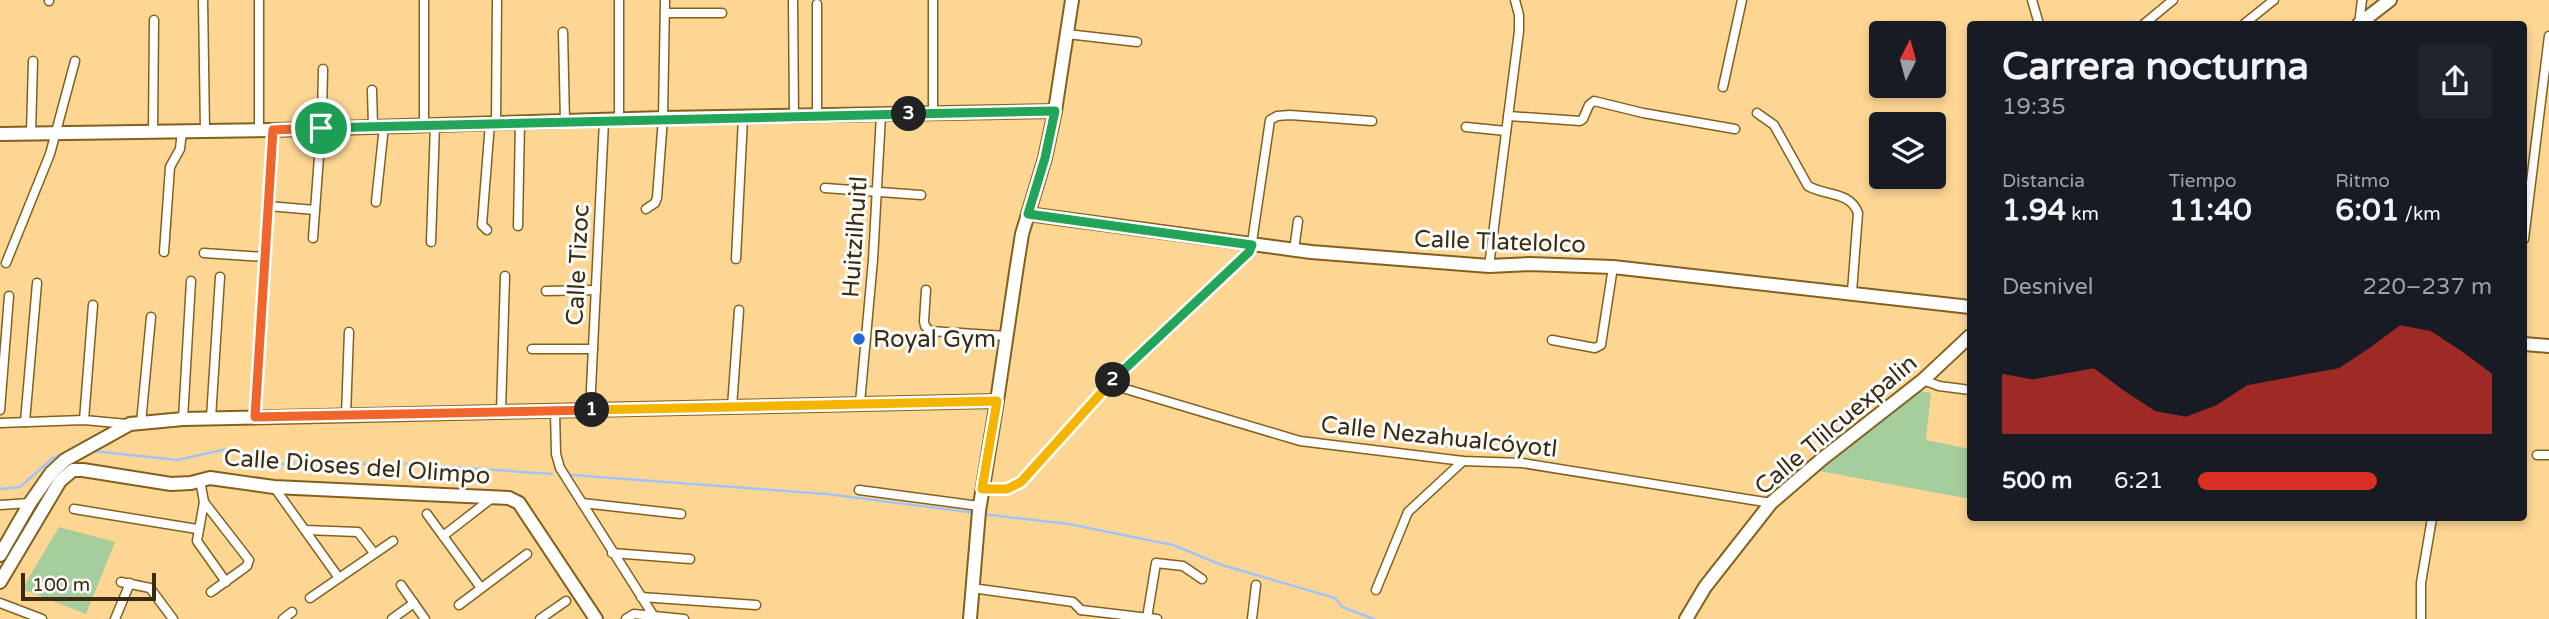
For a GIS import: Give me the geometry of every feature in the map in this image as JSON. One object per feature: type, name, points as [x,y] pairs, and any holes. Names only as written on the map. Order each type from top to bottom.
[{"type":"main road","points":[[970,619],[979,511],[1016,272],[1055,111],[1072,0]]},
{"type":"main road","points":[[2363,21],[2390,0]]},
{"type":"main road","points":[[0,134],[1055,111]]},
{"type":"main road","name":"Calle Tlatelolco","points":[[1028,214],[1294,250],[1489,265],[1613,267],[1967,307]]},
{"type":"main road","name":"Calle Tlilcuexpalin","points":[[1686,619],[1705,587],[1770,503],[1923,380],[1967,339]]},
{"type":"main road","points":[[2527,344],[2549,346]]},
{"type":"main road","points":[[0,555],[51,473],[65,460],[136,423],[211,418],[997,401]]},
{"type":"main road","name":"Calle Dioses del Olimpo","points":[[0,582],[60,481],[73,470],[83,470],[171,484],[220,479],[274,487],[509,498],[519,503],[596,619]]},
{"type":"street","points":[[203,0],[205,131]]},
{"type":"street","points":[[259,0],[259,130]]},
{"type":"street","points":[[424,0],[430,125],[431,242]]},
{"type":"street","points":[[487,230],[482,225],[493,123],[497,0]]},
{"type":"street","points":[[619,0],[619,121]]},
{"type":"street","points":[[646,209],[655,203],[657,198],[663,118],[665,0]]},
{"type":"street","points":[[793,0],[794,116]]},
{"type":"street","points":[[933,0],[933,114]]},
{"type":"street","points":[[1489,265],[1519,31],[1515,0]]},
{"type":"street","points":[[1723,86],[1742,0]]},
{"type":"street","points":[[2032,0],[2038,21]]},
{"type":"street","points":[[2148,21],[2173,0]]},
{"type":"street","points":[[2248,21],[2274,0]]},
{"type":"street","points":[[2359,21],[2362,0]]},
{"type":"street","points":[[817,4],[817,116]]},
{"type":"street","points":[[665,13],[722,13]]},
{"type":"street","points":[[153,20],[153,132]]},
{"type":"street","points":[[563,32],[565,122]]},
{"type":"street","points":[[1067,34],[1137,42]]},
{"type":"street","points":[[2527,200],[2545,97],[2549,36]]},
{"type":"street","points":[[31,133],[33,61]]},
{"type":"street","points":[[6,263],[42,175],[75,61]]},
{"type":"street","points":[[313,239],[323,69]]},
{"type":"street","points":[[372,90],[379,126],[376,202]]},
{"type":"street","points":[[1508,116],[1580,121],[1588,105],[1594,101],[1643,113],[1735,129]]},
{"type":"street","points":[[1757,113],[1774,125],[1808,186],[1814,190],[1845,197],[1856,206],[1858,213],[1852,292]]},
{"type":"street","name":"Huitzilhuitl","points":[[860,403],[868,329],[881,115]]},
{"type":"street","points":[[982,489],[1007,489],[1021,482],[1109,384],[1249,252],[1270,120],[1281,115],[1290,115],[1356,122],[1373,121]]},
{"type":"street","points":[[736,259],[743,118]]},
{"type":"street","name":"Calle Tizoc","points":[[590,410],[604,121]]},
{"type":"street","points":[[519,226],[520,122]]},
{"type":"street","points":[[1466,127],[1506,131]]},
{"type":"street","points":[[255,417],[273,130]]},
{"type":"street","points":[[164,251],[170,167],[180,149],[182,131]]},
{"type":"street","points":[[825,188],[921,195]]},
{"type":"street","points":[[268,206],[314,210]]},
{"type":"street","points":[[1294,250],[1298,221]]},
{"type":"street","points":[[204,253],[265,257]]},
{"type":"street","points":[[1552,340],[1595,348],[1601,345],[1613,267]]},
{"type":"street","points":[[501,412],[505,276]]},
{"type":"street","points":[[211,418],[220,277]]},
{"type":"street","points":[[183,419],[191,281]]},
{"type":"street","points":[[25,422],[37,283]]},
{"type":"street","points":[[546,291],[596,290]]},
{"type":"street","points":[[926,290],[924,321],[930,331],[1006,337]]},
{"type":"street","points":[[0,410],[9,296]]},
{"type":"street","points":[[84,420],[93,305]]},
{"type":"street","points":[[732,407],[738,310]]},
{"type":"street","points":[[0,422],[84,420],[136,423],[151,317]]},
{"type":"street","points":[[346,415],[349,332]]},
{"type":"street","points":[[532,349],[593,349]]},
{"type":"street","points":[[1923,380],[1939,386],[1967,390]]},
{"type":"street","name":"Calle Nezahualcóyotl","points":[[1109,384],[1300,441],[1463,461],[1510,462],[1770,503]]},
{"type":"street","points":[[555,411],[558,461],[653,615]]},
{"type":"street","points":[[2537,455],[2549,455]]},
{"type":"street","points":[[1376,590],[1408,512],[1463,461]]},
{"type":"street","points":[[200,480],[204,502],[197,528],[197,541],[226,582]]},
{"type":"street","points":[[274,487],[339,578]]},
{"type":"street","points":[[859,490],[979,511]]},
{"type":"street","points":[[443,536],[492,498]]},
{"type":"street","points":[[204,502],[249,560],[247,566],[211,592]]},
{"type":"street","points":[[0,505],[30,503]]},
{"type":"street","points":[[582,503],[681,514]]},
{"type":"street","points":[[74,509],[197,528]]},
{"type":"street","points":[[427,514],[481,587]]},
{"type":"street","points":[[2421,619],[2421,583],[2431,521]]},
{"type":"street","points":[[305,530],[358,532],[374,553]]},
{"type":"street","points":[[310,598],[393,541]]},
{"type":"street","points":[[612,552],[690,559]]},
{"type":"street","points":[[459,605],[527,554]]},
{"type":"street","points":[[1147,618],[1157,563],[1183,566],[1202,579]]},
{"type":"street","points":[[115,619],[125,582],[150,588],[173,619]]},
{"type":"street","points":[[401,585],[425,619]]},
{"type":"street","points":[[1252,619],[1256,585]]},
{"type":"street","points":[[972,588],[1073,602],[1080,614],[1157,619]]},
{"type":"street","points":[[641,597],[756,605]]},
{"type":"street","points":[[540,619],[566,601]]},
{"type":"street","points":[[0,603],[41,619]]},
{"type":"street","points":[[392,619],[414,603]]},
{"type":"street","points":[[283,619],[292,612]]},
{"type":"street","points":[[625,619],[631,615],[684,619]]},
{"type":"green space","points":[[1918,391],[1931,393],[1926,440],[1967,448],[1967,498],[1819,471]]},
{"type":"green space","points":[[59,527],[115,542],[86,614],[22,589]]},
{"type":"waterway","points":[[93,451],[177,460],[227,449],[275,464],[410,464],[552,474]]},
{"type":"waterway","points":[[0,489],[20,487],[61,454]]},
{"type":"waterway","points":[[572,475],[827,494],[976,513]]},
{"type":"waterway","points":[[982,514],[1069,524],[1173,545],[1222,565],[1335,598],[1342,607],[1374,619]]},
{"type":"place","name":"Royal Gym","points":[[859,339]]},
{"type":"route","points":[[1055,111],[1045,158],[1028,214],[1252,245],[1249,252],[1205,295],[1109,384],[1014,488],[982,489],[997,401],[255,417],[273,130],[321,128],[1055,111]]}]
